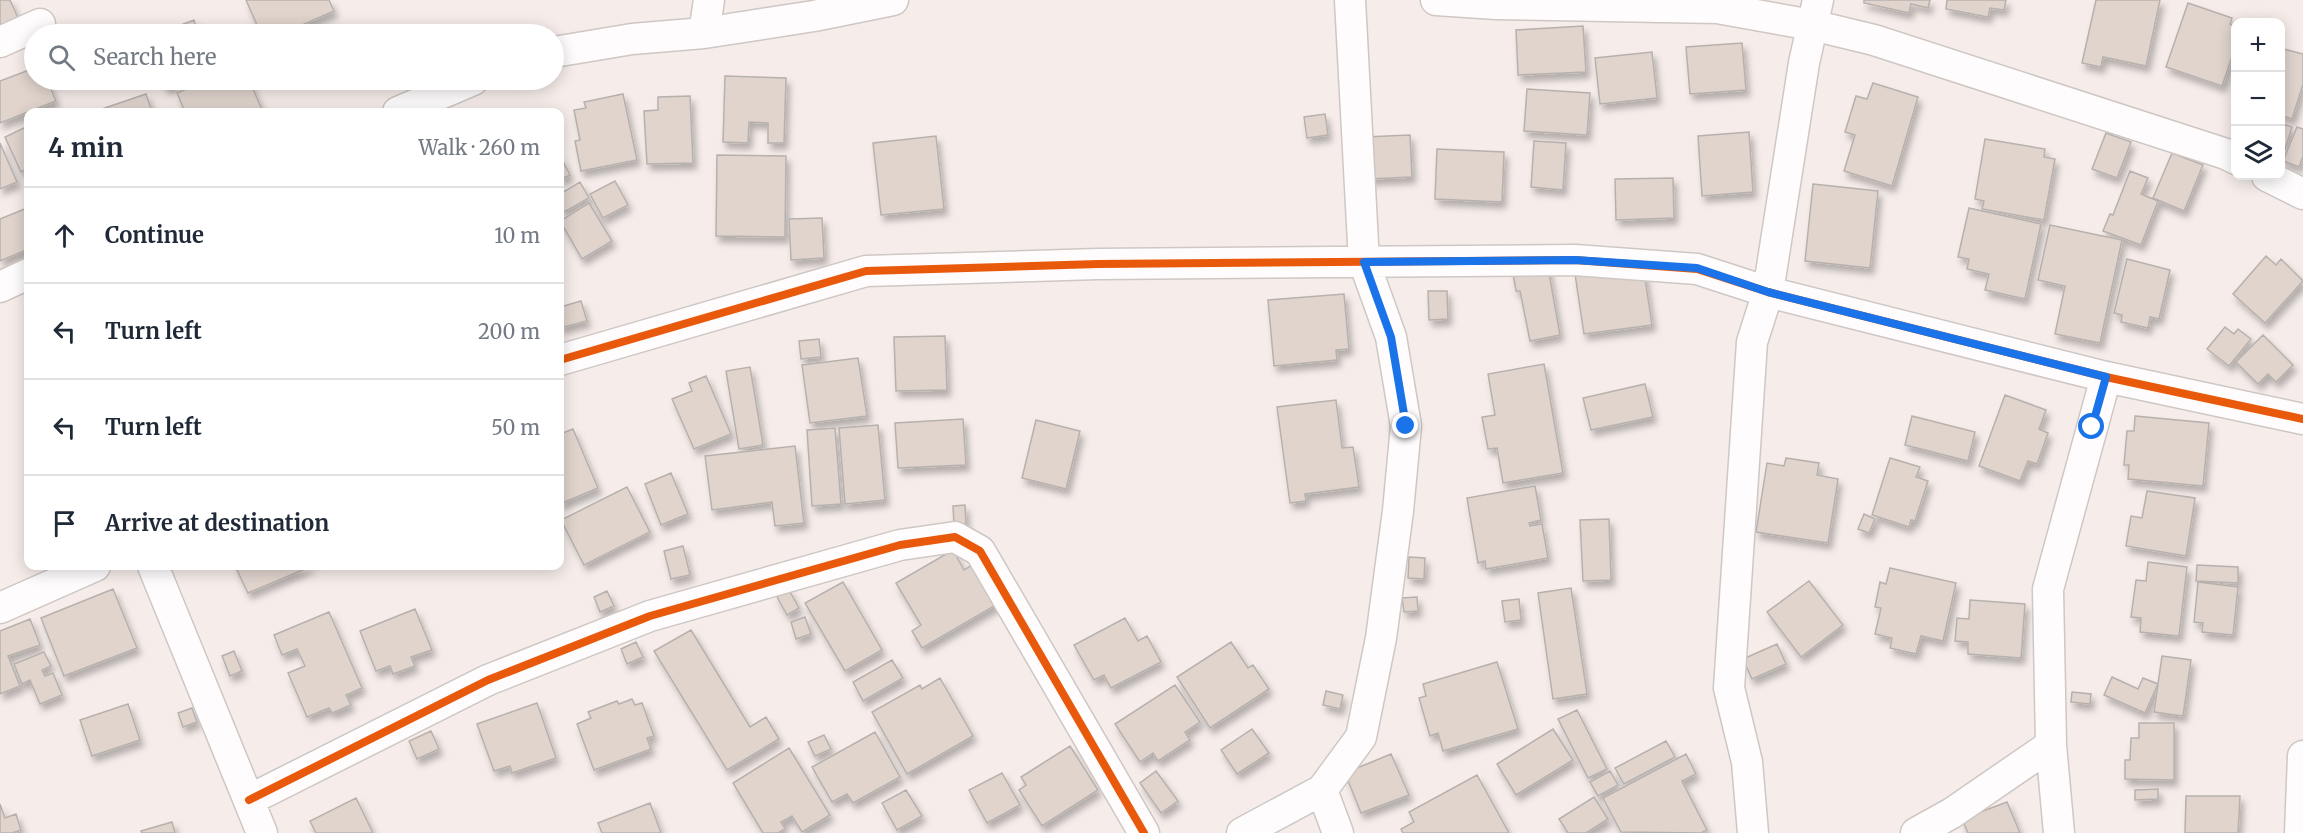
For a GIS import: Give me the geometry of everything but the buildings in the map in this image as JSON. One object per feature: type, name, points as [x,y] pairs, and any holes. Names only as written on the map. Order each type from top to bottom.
[{"type":"street","points":[[704,33],[709,0]]},
{"type":"street","points":[[564,50],[632,39],[704,33],[814,16],[893,0]]},
{"type":"street","points":[[1242,833],[1322,790],[1361,737],[1381,638],[1398,511],[1406,426],[1391,337],[1364,262],[1350,0]]},
{"type":"street","points":[[1436,0],[1496,4],[1717,8],[1815,13],[1874,40],[2231,157]]},
{"type":"street","points":[[1753,833],[1747,762],[1729,688],[1752,342],[1768,292],[1815,13]]},
{"type":"street","points":[[0,42],[24,31]]},
{"type":"street","points":[[407,108],[450,90]]},
{"type":"street","points":[[2275,180],[2303,194]]},
{"type":"street","points":[[564,359],[866,271],[1098,264],[1575,260],[1697,268],[1768,292],[2106,377],[2303,419]]},
{"type":"street","points":[[0,287],[24,276]]},
{"type":"street","points":[[2059,833],[2051,745],[2048,589],[2106,377]]},
{"type":"street","points":[[249,800],[488,680],[650,616],[900,544],[955,537],[980,551],[1144,833]]},
{"type":"street","points":[[0,608],[86,570]]},
{"type":"street","points":[[155,570],[262,833]]},
{"type":"street","points":[[1916,833],[1952,813],[2051,745]]},
{"type":"street","points":[[2300,833],[2303,756]]},
{"type":"street","points":[[1322,790],[1338,833]]},
{"type":"cycle path","points":[[564,359],[866,271],[1098,264],[1575,260],[1697,269],[1768,292],[2106,377],[2303,419]]},
{"type":"cycle path","points":[[249,800],[488,680],[650,616],[900,545],[955,537],[980,551],[1144,833]]},
{"type":"route","points":[[1406,426],[1391,337],[1364,262],[1575,260],[1697,268],[1768,292],[2106,377],[2092,427]]}]
